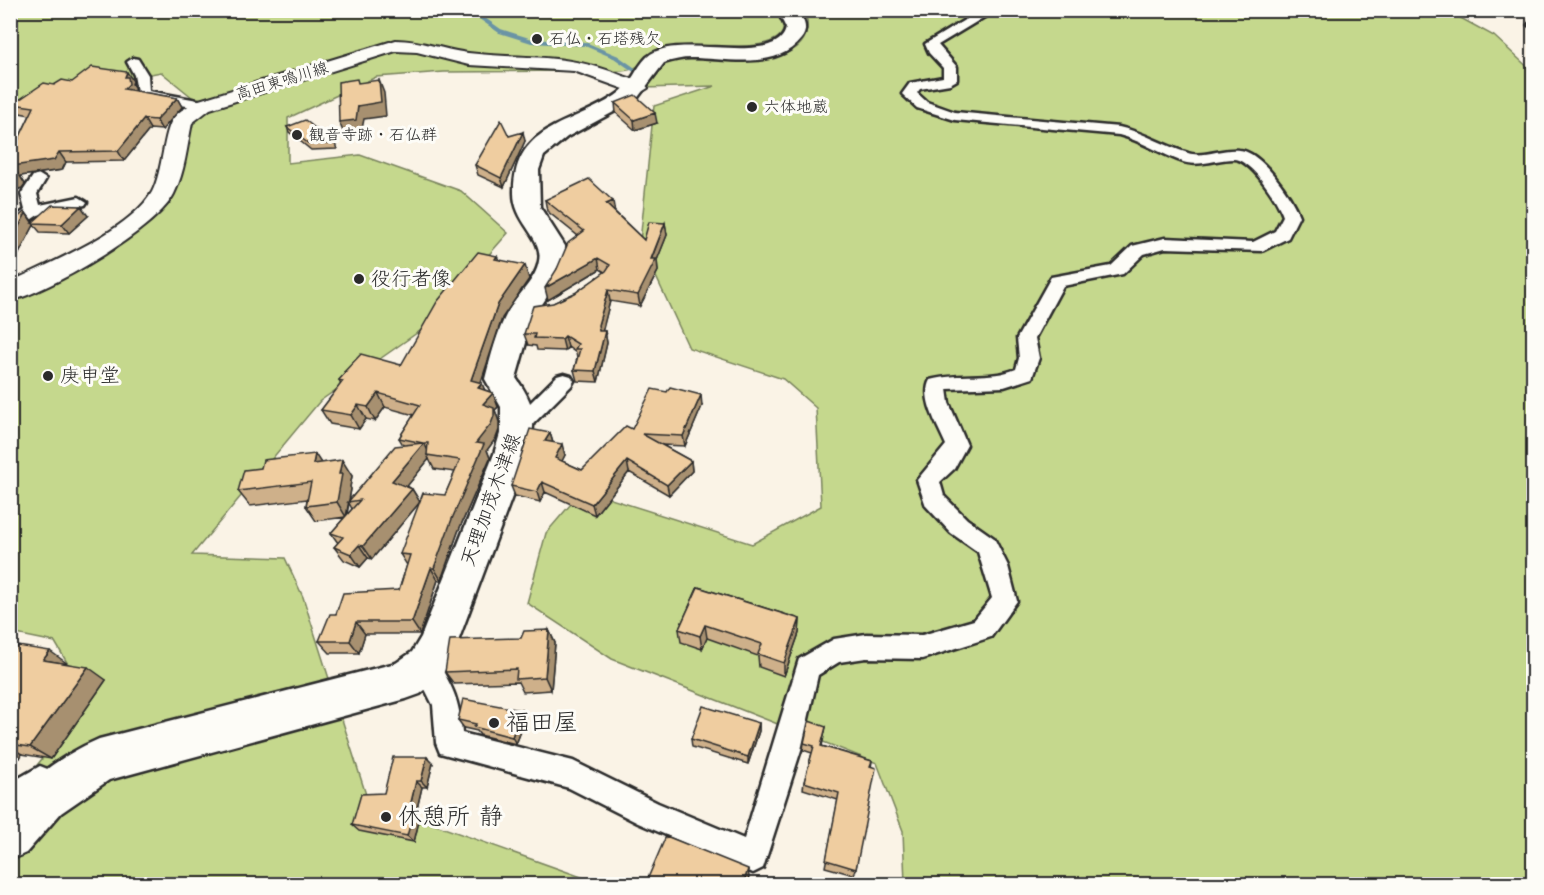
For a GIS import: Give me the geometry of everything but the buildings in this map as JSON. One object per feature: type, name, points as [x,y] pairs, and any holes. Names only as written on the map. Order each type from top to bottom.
[{"type":"main road","name":"天理加茂木津線","points":[[10,837],[45,797],[99,760],[406,680],[426,665],[437,647],[512,454],[520,408],[500,380],[510,337],[532,310],[550,273],[554,256],[550,241],[529,212],[525,186],[529,164],[538,148],[553,134],[621,102],[638,88],[657,59],[668,55],[695,52],[752,54],[779,47],[795,33],[795,21],[786,10]]},
{"type":"main road","name":"高田東鳴川線","points":[[10,293],[101,247],[146,214],[162,195],[170,176],[183,120],[202,105],[384,48],[404,44],[433,48],[467,59],[565,64],[587,68],[638,88]]},
{"type":"street","points":[[426,665],[446,703],[450,743],[573,775],[648,813],[753,858],[787,750],[798,698],[808,666],[834,651],[866,646],[922,647],[982,629],[1005,601],[996,566],[986,545],[959,526],[933,500],[928,480],[946,463],[957,445],[939,403],[937,385],[952,380],[1012,380],[1026,373],[1029,358],[1026,338],[1057,281],[1117,270],[1138,250],[1165,243],[1256,247],[1282,234],[1291,216],[1286,202],[1264,176],[1260,166],[1239,154],[1188,159],[1139,136],[1119,131],[1046,123],[967,119],[919,103],[909,94],[915,86],[950,80],[950,67],[933,50],[931,44],[990,10]]},
{"type":"street","points":[[133,62],[141,75],[143,94],[202,105]]},
{"type":"street","points":[[33,211],[29,194],[38,179]]},
{"type":"street","points":[[10,230],[33,211],[79,202]]},
{"type":"street","points":[[518,427],[564,381]]},
{"type":"street","points":[[10,800],[73,759],[99,760]]},
{"type":"green space","points":[[773,10],[783,26],[779,36],[766,43],[746,46],[671,48],[661,51],[631,70],[622,71],[604,70],[566,60],[469,55],[413,41],[198,102],[161,72],[53,93],[15,110],[20,139],[11,144],[11,11]]},
{"type":"green space","points":[[1446,10],[1494,36],[1533,72],[1533,884],[905,884],[903,831],[877,763],[612,659],[527,603],[546,533],[583,490],[752,544],[821,506],[816,408],[783,379],[689,348],[640,242],[654,106],[715,86],[645,88],[666,63],[685,58],[774,56],[792,50],[804,39],[807,20],[799,11]]},
{"type":"green space","points":[[388,51],[427,52],[464,63],[579,71],[444,72],[376,77],[288,118],[288,163],[360,155],[461,191],[508,233],[424,328],[320,401],[192,555],[285,558],[303,597],[368,801],[601,884],[11,884],[11,798],[53,745],[79,683],[55,642],[11,633],[11,301],[108,250],[181,174],[193,120],[207,108]]},
{"type":"waterway","points":[[470,10],[500,31],[532,41],[585,44],[616,57],[636,71]]},
{"type":"place","name":"石仏・石塔残欠","points":[[537,39]]},
{"type":"place","name":"六体地蔵","points":[[752,107]]},
{"type":"place","name":"観音寺跡・石仏群","points":[[297,135]]},
{"type":"place","name":"役行者像","points":[[359,279]]},
{"type":"place","name":"庚申堂","points":[[48,376]]},
{"type":"place","name":"福田屋","points":[[494,723]]},
{"type":"place","name":"休憩所 静","points":[[386,817]]}]
